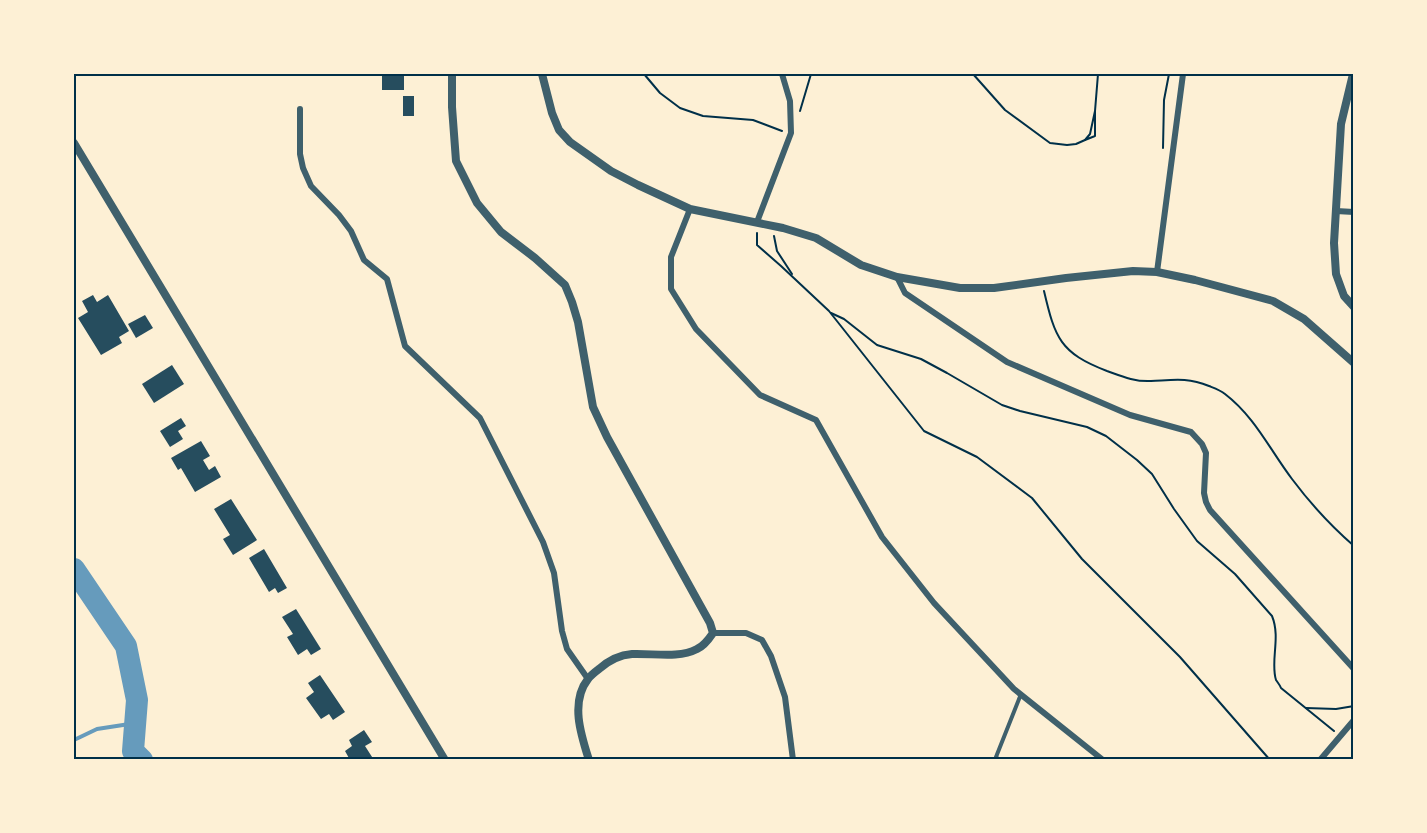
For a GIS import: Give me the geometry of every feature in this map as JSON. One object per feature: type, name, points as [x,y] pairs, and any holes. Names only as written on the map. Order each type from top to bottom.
[{"type":"street","points":[[452,74],[456,161],[477,203],[501,231],[565,285],[578,322],[593,407],[710,623],[713,633]]},
{"type":"street","points":[[542,74],[552,113],[559,130],[570,142],[611,171],[638,186],[690,209],[758,225],[775,226],[816,238],[861,265],[897,276],[960,288],[994,288],[1133,271],[1157,272],[1195,280],[1273,302],[1304,319],[1353,363]]},
{"type":"street","points":[[758,225],[790,134],[790,101],[782,74]]},
{"type":"street","points":[[1157,272],[1183,74]]},
{"type":"street","points":[[1353,74],[1341,124],[1334,243],[1335,274],[1344,296],[1353,307]]},
{"type":"street","points":[[300,108],[300,154],[311,186],[351,231],[364,260],[387,279],[405,346],[480,418],[543,542],[554,573],[562,632],[567,649],[588,679]]},
{"type":"street","points":[[74,143],[441,758]]},
{"type":"street","points":[[690,209],[671,257],[670,289],[696,328],[760,395],[816,420],[882,537],[934,603],[1014,689],[1103,759]]},
{"type":"street","points":[[1336,211],[1353,212]]},
{"type":"street","points":[[897,276],[905,293],[1007,362],[1130,415],[1191,432],[1202,444],[1206,453],[1204,493],[1210,510],[1353,669]]},
{"type":"street","points":[[589,759],[580,730],[579,709],[580,695],[588,679],[606,663],[630,654],[684,654],[699,649],[713,633]]},
{"type":"street","points":[[713,633],[746,633],[762,640],[771,656],[785,697],[793,759]]},
{"type":"street","points":[[1320,759],[1353,720]]},
{"type":"lane","points":[[999,759],[996,757],[1021,694]]},
{"type":"path","points":[[644,74],[660,93],[680,108],[703,116],[753,120],[790,134]]},
{"type":"path","points":[[799,113],[811,74]]},
{"type":"path","points":[[973,74],[1005,110],[1050,143],[1067,145],[1076,144],[1095,136],[1098,74]]},
{"type":"path","points":[[1085,140],[1090,134],[1095,111]]},
{"type":"path","points":[[758,225],[757,245],[829,311],[924,431],[977,457],[1032,498],[1082,559],[1180,657],[1270,759]]},
{"type":"path","points":[[775,226],[773,235],[777,251],[795,279]]},
{"type":"path","points":[[1042,282],[1053,325],[1060,340],[1071,352],[1087,363],[1130,379],[1149,381],[1184,379],[1197,381],[1222,392],[1244,411],[1293,480],[1335,530],[1353,546]]},
{"type":"path","points":[[829,311],[844,319],[877,345],[921,359],[1002,405],[1087,427],[1106,436],[1137,460],[1152,474],[1197,541],[1235,574],[1272,616],[1276,633],[1276,679],[1281,688],[1340,736]]},
{"type":"path","points":[[1305,708],[1336,709],[1353,706]]},
{"type":"building","points":[[382,74],[404,74],[404,90],[382,90]]},
{"type":"building","points":[[403,96],[414,96],[414,116],[403,116]]},
{"type":"building","points":[[93,295],[97,302],[108,295],[129,331],[119,337],[122,343],[101,355],[78,318],[88,312],[82,301]]},
{"type":"building","points":[[145,315],[153,328],[136,338],[128,324]]},
{"type":"building","points":[[172,365],[184,384],[154,403],[142,384]]},
{"type":"building","points":[[181,418],[186,426],[178,431],[183,439],[170,447],[160,431]]},
{"type":"building","points":[[201,441],[210,456],[203,460],[209,470],[215,466],[221,477],[195,492],[181,468],[178,470],[171,458]]},
{"type":"building","points":[[231,499],[257,540],[233,555],[223,539],[230,535],[214,509]]},
{"type":"building","points":[[264,549],[287,588],[278,593],[275,588],[269,592],[249,558]]},
{"type":"building","points":[[296,609],[321,649],[311,655],[307,649],[298,655],[287,637],[293,634],[282,617]]},
{"type":"building","points":[[320,675],[345,712],[333,720],[329,714],[321,719],[306,698],[314,692],[308,683]]},
{"type":"building","points":[[364,730],[372,742],[365,746],[374,760],[350,760],[345,751],[352,746],[349,740]]},
{"type":"waterway","points":[[74,569],[126,646],[137,700],[133,751],[142,760]]},
{"type":"waterway","points":[[74,740],[97,729],[136,723]]}]
